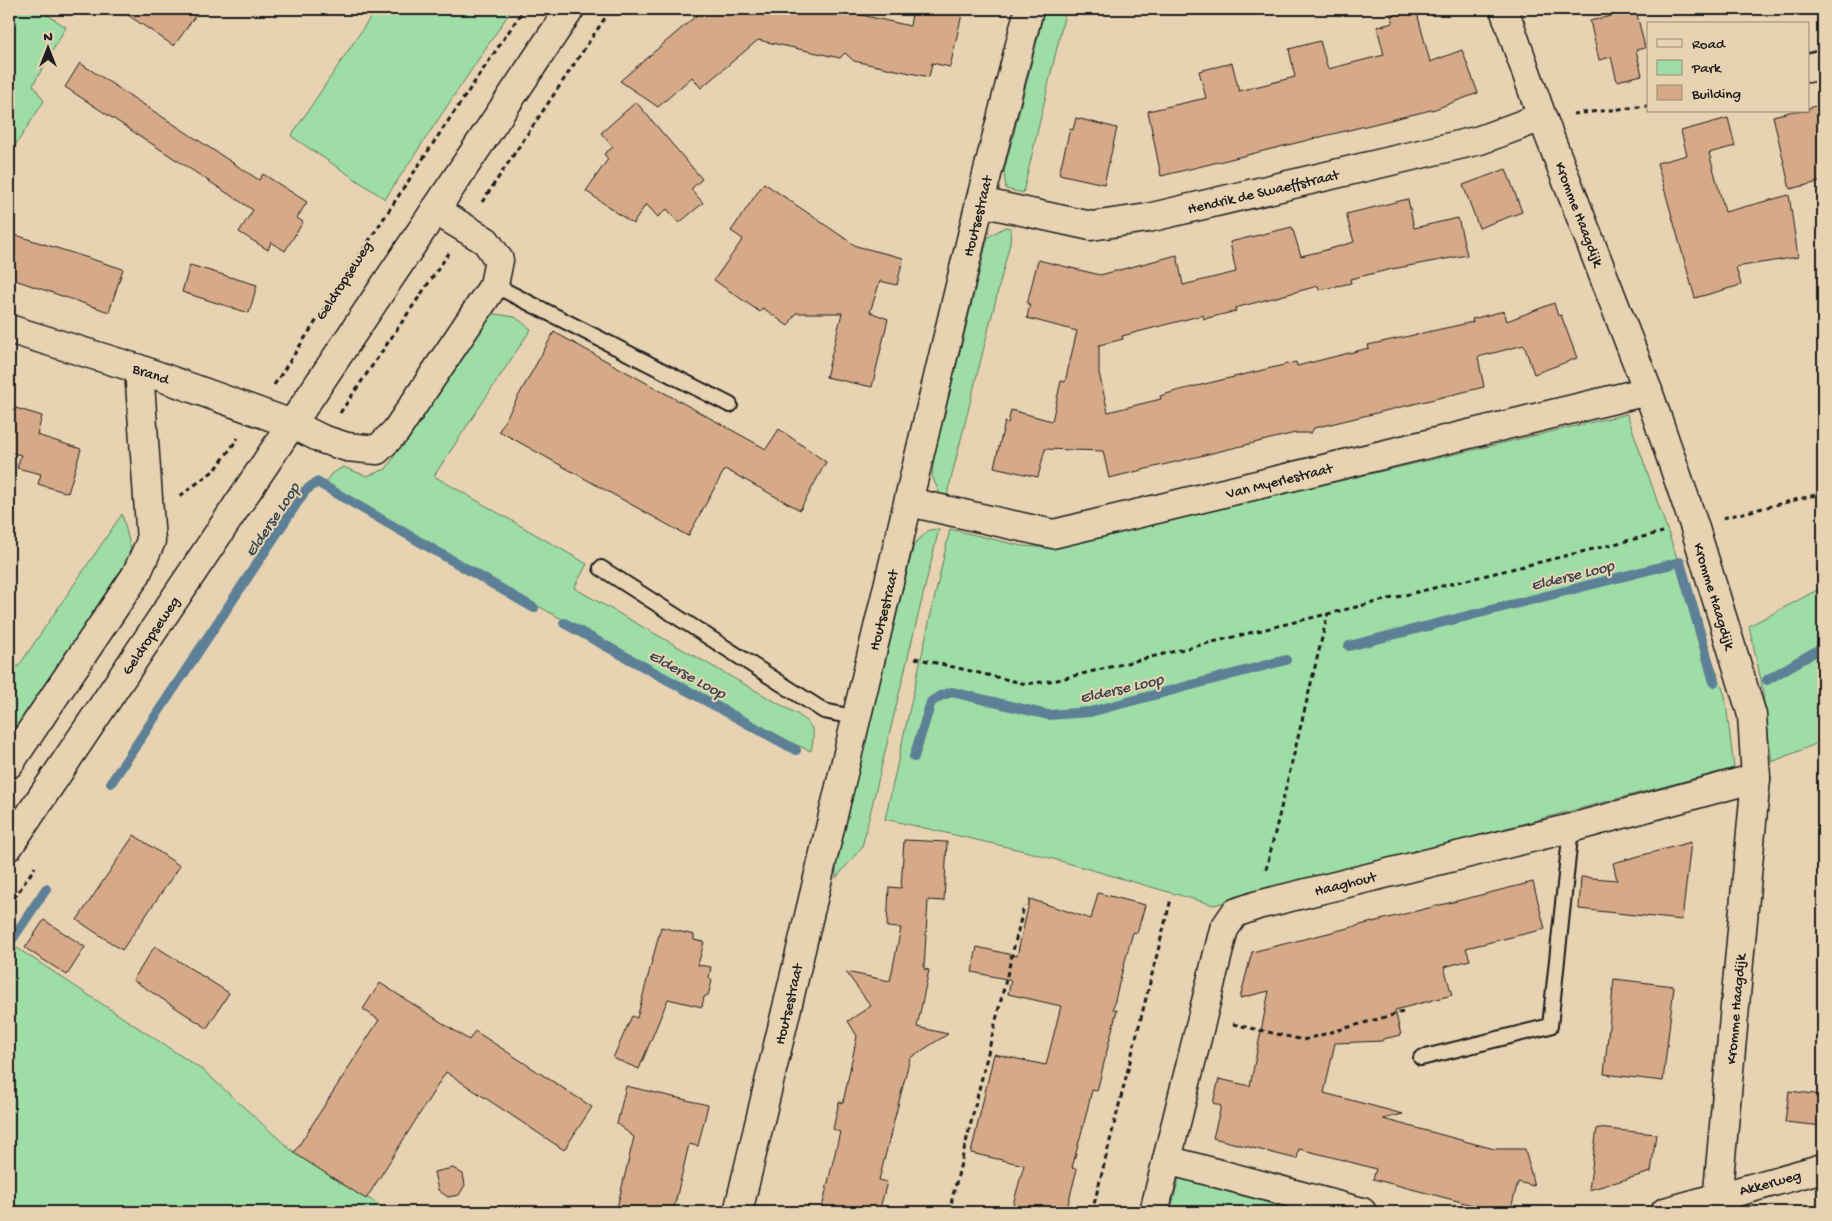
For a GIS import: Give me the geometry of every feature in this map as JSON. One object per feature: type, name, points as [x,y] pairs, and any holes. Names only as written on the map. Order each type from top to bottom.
[{"type":"street","name":"Geldropseweg","points":[[9,846],[570,9]]},
{"type":"street","name":"Houtsestraat","points":[[738,1212],[980,202],[1029,9]]},
{"type":"street","name":"Kromme Haagdijk","points":[[1504,9],[1542,117],[1648,391],[1694,525],[1752,715],[1756,778],[1717,1205]]},
{"type":"street","points":[[1810,67],[1823,64]]},
{"type":"street","name":"Hendrik de Swaeffstraat","points":[[980,202],[1091,226],[1148,218],[1480,140],[1542,117]]},
{"type":"street","points":[[292,424],[322,439],[347,447],[377,450],[396,431],[494,285],[499,260],[486,241],[435,210]]},
{"type":"street","name":"Brand","points":[[9,329],[139,369],[292,424]]},
{"type":"street","points":[[9,764],[136,575],[151,541],[139,369]]},
{"type":"street","name":"Van Myerlestraat","points":[[909,502],[1053,534],[1648,391]]},
{"type":"street","name":"Haaghout","points":[[1154,1212],[1224,929],[1235,913],[1258,905],[1571,828],[1756,778]]},
{"type":"street","points":[[1167,1160],[1362,1212]]},
{"type":"street","name":"Akkerweg","points":[[1665,1212],[1717,1205],[1823,1168]]},
{"type":"lane","points":[[494,285],[730,405]]},
{"type":"lane","points":[[601,568],[824,711],[856,718]]},
{"type":"lane","points":[[1421,1058],[1550,1026],[1571,828]]},
{"type":"path","name":"Geldropseweg","points":[[178,498],[216,470],[258,411],[436,139],[524,9]]},
{"type":"path","points":[[1542,117],[1647,106]]},
{"type":"path","points":[[915,658],[1026,684],[1057,680],[1823,493]]},
{"type":"path","points":[[1258,905],[1328,613]]},
{"type":"path","points":[[1092,1212],[1171,899]]},
{"type":"path","points":[[949,1212],[1024,906]]},
{"type":"path","points":[[1203,1017],[1303,1040],[1403,1012]]},
{"type":"green space","points":[[9,9],[38,9],[66,27],[33,85],[44,101],[9,155]]},
{"type":"green space","points":[[376,9],[512,9],[385,199],[291,136]]},
{"type":"green space","points":[[1045,9],[1066,9],[1023,193],[1006,189],[1004,172]]},
{"type":"green space","points":[[1005,227],[1011,228],[1010,243],[946,499],[942,499],[932,476],[934,457],[988,237]]},
{"type":"green space","points":[[495,314],[515,317],[531,329],[434,476],[587,564],[574,588],[797,714],[807,722],[812,730],[811,751],[784,740],[323,489],[330,475],[343,467],[367,476],[386,469],[481,324]]},
{"type":"green space","points":[[1627,414],[1725,696],[1734,768],[1214,905],[1029,852],[885,819],[950,529],[1022,546],[1053,548]]},
{"type":"green space","points":[[122,514],[132,553],[9,741],[9,661],[18,667]]},
{"type":"green space","points":[[939,529],[862,847],[836,878],[836,863],[914,544],[929,530]]},
{"type":"green space","points":[[1823,587],[1823,741],[1772,762],[1761,680],[1749,626]]},
{"type":"green space","points":[[17,948],[204,1071],[290,1149],[390,1212],[9,1212],[9,960]]},
{"type":"green space","points":[[1179,1178],[1305,1212],[1170,1212]]},
{"type":"building","points":[[119,9],[200,9],[174,46]]},
{"type":"building","points":[[704,9],[835,9],[910,26],[912,14],[962,14],[950,67],[932,63],[929,77],[854,61],[845,53],[840,58],[758,40],[701,88],[692,77],[658,107],[620,81]]},
{"type":"building","points":[[1390,9],[1416,9],[1430,62],[1462,50],[1478,93],[1435,109],[1161,176],[1148,111],[1206,98],[1199,71],[1232,63],[1239,91],[1295,77],[1289,49],[1320,41],[1328,69],[1384,55],[1377,27],[1393,23]]},
{"type":"building","points":[[1636,10],[1645,48],[1636,50],[1642,75],[1617,81],[1611,57],[1599,60],[1590,21]]},
{"type":"building","points":[[80,63],[259,180],[263,174],[307,202],[297,218],[303,222],[285,251],[271,242],[268,250],[239,232],[253,210],[65,87]]},
{"type":"building","points":[[636,102],[702,179],[691,189],[703,203],[679,223],[667,209],[658,217],[646,204],[633,224],[586,191],[608,159],[604,154],[613,147],[601,133]]},
{"type":"building","points":[[1823,104],[1823,181],[1790,189],[1773,116],[1790,112],[1810,112],[1810,107]]},
{"type":"building","points":[[1076,118],[1117,128],[1104,184],[1059,174],[1070,129],[1073,130]]},
{"type":"building","points":[[1728,118],[1735,146],[1709,153],[1725,212],[1789,195],[1798,257],[1736,267],[1741,285],[1695,298],[1657,163],[1687,155],[1681,131]]},
{"type":"building","points":[[1506,169],[1522,212],[1479,228],[1463,185]]},
{"type":"building","points":[[764,183],[856,246],[903,258],[897,285],[880,281],[870,312],[888,319],[872,387],[826,377],[842,313],[796,313],[788,326],[763,308],[760,312],[714,280],[743,239],[731,231]]},
{"type":"building","points":[[1408,199],[1414,228],[1458,218],[1467,255],[1392,269],[1350,279],[1351,283],[1319,290],[1318,286],[1235,308],[1236,311],[1204,319],[1203,315],[1122,336],[1123,339],[1099,345],[1099,373],[1108,412],[1161,399],[1160,396],[1176,391],[1296,362],[1297,366],[1369,348],[1368,345],[1473,322],[1472,319],[1504,311],[1507,321],[1554,303],[1558,316],[1561,315],[1577,358],[1534,374],[1524,345],[1478,357],[1484,387],[1314,428],[1311,433],[1295,433],[1109,478],[1103,451],[1045,449],[1038,477],[994,467],[1005,422],[1008,423],[1011,410],[1052,421],[1061,381],[1065,382],[1077,331],[1027,318],[1030,304],[1027,304],[1038,260],[1100,275],[1177,255],[1183,285],[1236,272],[1230,242],[1292,227],[1301,256],[1326,250],[1354,242],[1346,214]]},
{"type":"building","points":[[9,233],[123,269],[109,312],[9,278]]},
{"type":"building","points":[[190,265],[257,285],[249,313],[182,292]]},
{"type":"building","points":[[554,332],[766,449],[779,429],[826,462],[800,510],[725,469],[688,536],[499,431]]},
{"type":"building","points":[[9,406],[42,416],[37,435],[81,449],[68,493],[38,484],[41,474],[17,468],[21,455],[9,452]]},
{"type":"building","points":[[134,835],[180,866],[122,950],[77,920]]},
{"type":"building","points":[[904,840],[947,842],[944,901],[928,900],[924,969],[929,970],[917,1027],[948,1034],[910,1058],[879,1180],[887,1182],[879,1212],[821,1212],[840,1132],[833,1129],[839,1102],[843,1103],[857,1036],[848,1021],[871,1006],[846,972],[890,981],[901,928],[887,927],[889,887],[901,888]]},
{"type":"building","points":[[1691,842],[1682,920],[1579,909],[1581,877],[1617,880],[1613,863]]},
{"type":"building","points":[[1533,882],[1545,929],[1466,948],[1470,960],[1444,967],[1452,995],[1395,1010],[1401,1035],[1383,1039],[1382,1041],[1335,1043],[1324,1093],[1403,1114],[1383,1119],[1494,1149],[1525,1149],[1534,1186],[1518,1182],[1510,1212],[1500,1212],[1373,1179],[1376,1169],[1324,1155],[1299,1149],[1297,1159],[1213,1138],[1221,1106],[1213,1103],[1219,1079],[1250,1086],[1269,991],[1240,998],[1252,952]]},
{"type":"building","points":[[1098,893],[1145,905],[1137,933],[1133,932],[1119,983],[1113,1009],[1117,1010],[1097,1091],[1092,1090],[1072,1168],[1077,1169],[1066,1212],[1011,1212],[1024,1165],[971,1153],[994,1054],[1046,1065],[1061,1006],[1008,994],[1011,980],[972,972],[977,947],[1017,956],[1030,899],[1091,919]]},
{"type":"building","points":[[44,920],[85,947],[67,975],[25,948]]},
{"type":"building","points":[[661,927],[694,935],[694,940],[704,942],[698,965],[711,967],[709,978],[712,981],[708,995],[704,997],[702,1007],[668,999],[639,1069],[613,1058],[632,1016],[637,1018]]},
{"type":"building","points":[[155,946],[229,993],[207,1028],[133,980]]},
{"type":"building","points":[[1614,979],[1674,986],[1663,1081],[1604,1074]]},
{"type":"building","points":[[380,983],[469,1040],[475,1031],[592,1107],[564,1150],[446,1072],[366,1199],[294,1153],[379,1020],[363,1009]]},
{"type":"building","points":[[626,1086],[708,1105],[698,1146],[689,1144],[673,1212],[616,1212],[634,1137],[617,1124]]},
{"type":"building","points":[[1789,1091],[1823,1095],[1823,1126],[1785,1122]]},
{"type":"building","points":[[1597,1128],[1656,1134],[1651,1172],[1589,1190]]},
{"type":"building","points":[[453,1168],[463,1174],[465,1185],[459,1195],[448,1197],[438,1190],[434,1172]]},
{"type":"waterway","name":"Elderse Loop","points":[[111,783],[305,491],[317,482],[534,608]]},
{"type":"waterway","name":"Elderse Loop","points":[[1349,646],[1680,562],[1714,682]]},
{"type":"waterway","name":"Elderse Loop","points":[[564,623],[796,750]]},
{"type":"waterway","name":"Elderse Loop","points":[[1767,680],[1823,647]]},
{"type":"waterway","name":"Elderse Loop","points":[[914,757],[931,702],[940,696],[952,692],[1048,715],[1090,712],[1286,660]]},
{"type":"waterway","name":"Elderse Loop","points":[[9,944],[46,889]]}]
